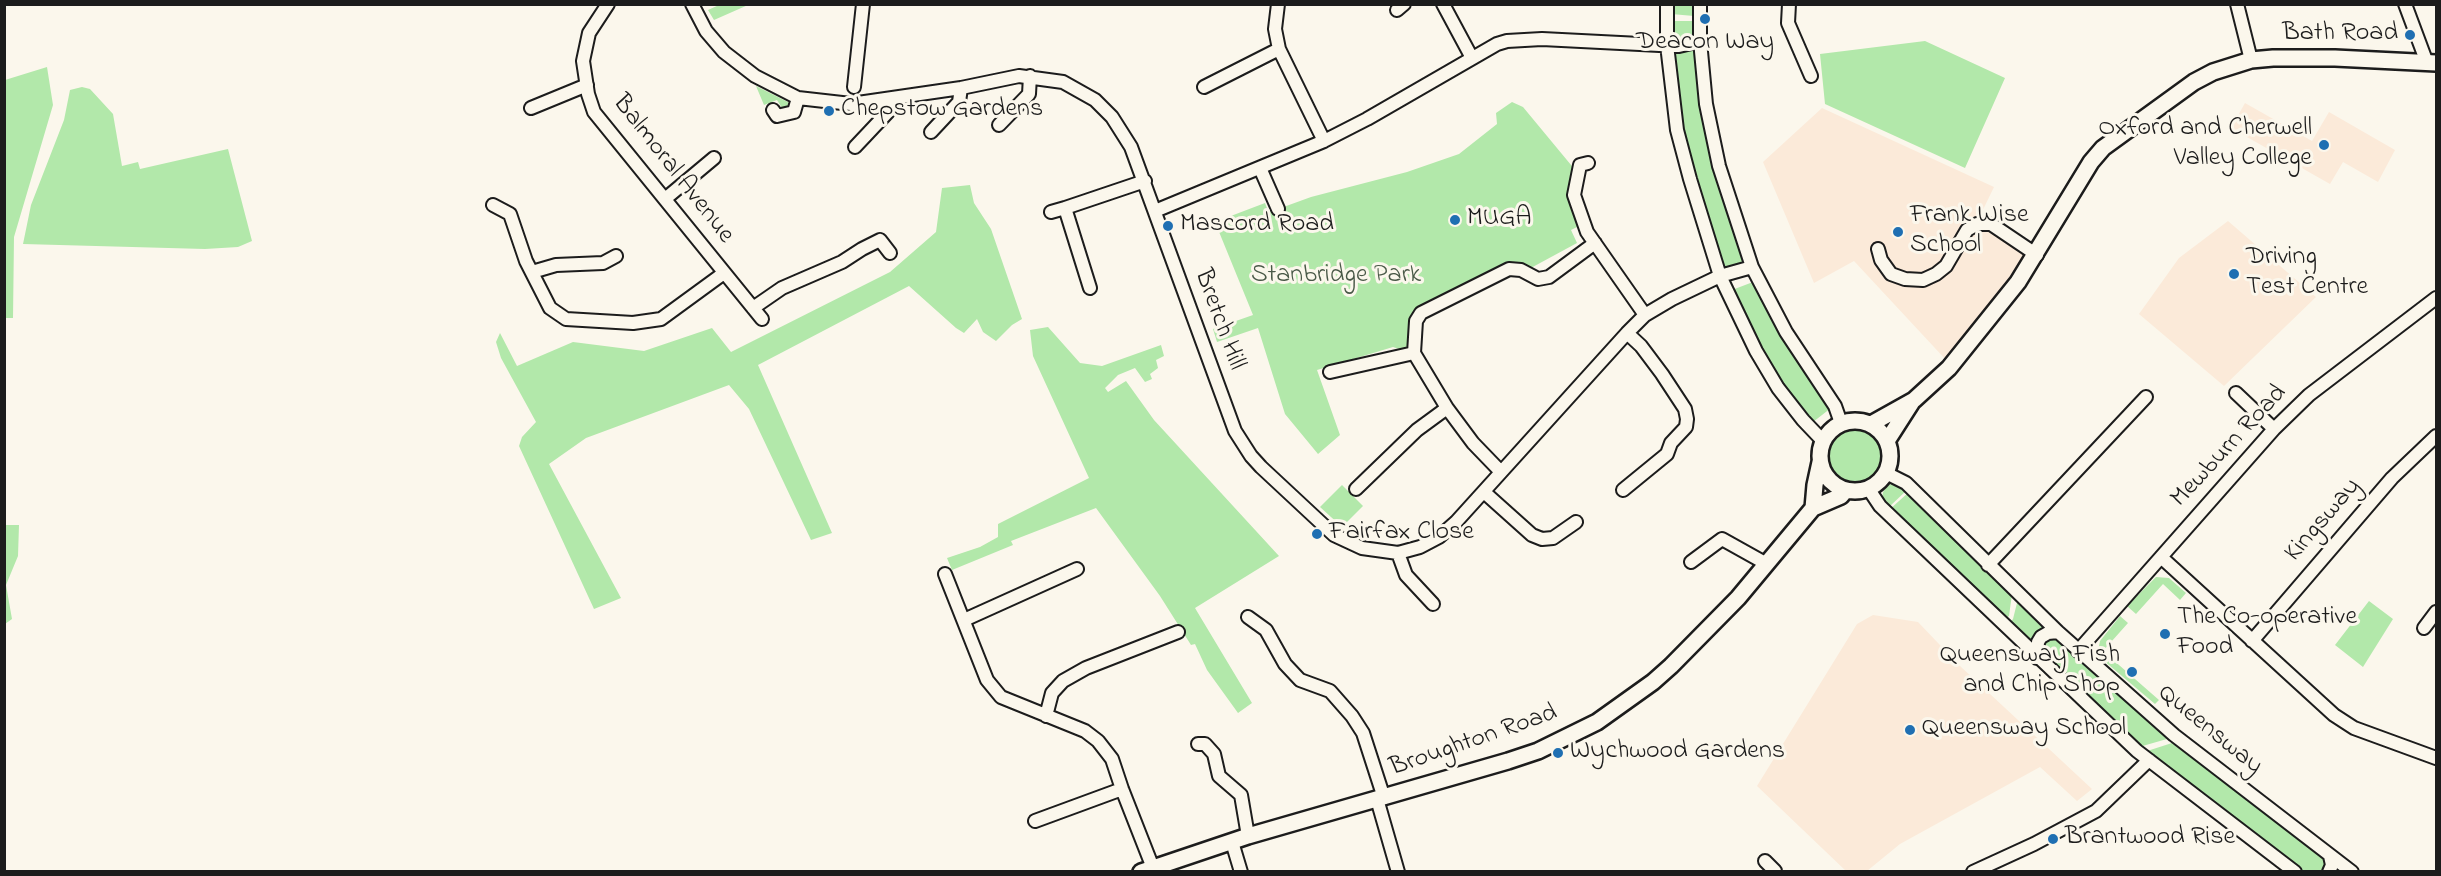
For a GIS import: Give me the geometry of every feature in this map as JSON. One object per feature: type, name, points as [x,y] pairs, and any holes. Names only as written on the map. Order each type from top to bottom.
[{"type":"main road","points":[[1871,424],[1914,400],[1949,368],[2037,255],[2091,162],[2103,148],[2194,82],[2213,72],[2251,60],[2336,58],[2432,63]]},
{"type":"main road","points":[[1887,441],[1914,400]]},
{"type":"main road","points":[[1820,462],[1829,480],[1846,490],[1855,491],[1875,485],[1886,472],[1890,457],[1887,441],[1880,431],[1871,424],[1856,421],[1841,423],[1823,441],[1813,508],[1840,496],[1846,490]]},
{"type":"main road","name":"Broughton Road","points":[[1147,870],[1248,836],[1538,751],[1597,722],[1653,682],[1671,666],[1738,598],[1813,508]]},
{"type":"street","name":"Balmoral Avenue","points":[[608,4],[589,33],[583,61],[594,112],[762,319]]},
{"type":"street","name":"Bretch Hill","points":[[692,4],[706,31],[724,52],[755,76],[798,98],[851,104],[1030,76],[1063,82],[1095,100],[1122,130],[1131,147],[1235,431],[1251,456],[1334,535],[1362,548],[1398,553],[1419,547],[1439,537],[1484,492],[1626,333],[1645,315],[1720,276],[1752,267]]},
{"type":"street","points":[[854,87],[863,4]]},
{"type":"street","points":[[1278,4],[1275,29],[1279,50],[1323,141]]},
{"type":"street","points":[[1443,4],[1472,58]]},
{"type":"street","points":[[1668,4],[1666,45],[1677,130],[1698,209],[1720,276],[1756,351],[1778,387],[1803,420],[1823,441]]},
{"type":"street","points":[[1700,4],[1700,41],[1706,104],[1719,166],[1752,267],[1786,332],[1835,406],[1841,423]]},
{"type":"street","points":[[1789,4],[1788,22],[1811,76]]},
{"type":"street","points":[[2237,4],[2251,60]]},
{"type":"street","points":[[2405,4],[2432,63]]},
{"type":"street","points":[[1155,212],[1323,141],[1367,119],[1497,44],[1519,39],[1679,46],[1700,41]]},
{"type":"street","points":[[1203,87],[1279,50]]},
{"type":"street","points":[[999,125],[1029,94],[1030,76]]},
{"type":"street","points":[[531,108],[587,85]]},
{"type":"street","points":[[931,132],[959,102],[961,88]]},
{"type":"street","points":[[773,110],[777,116],[794,112],[798,98]]},
{"type":"street","points":[[855,147],[888,112],[888,100]]},
{"type":"street","points":[[665,199],[714,158]]},
{"type":"street","points":[[1579,163],[1574,195],[1587,232],[1645,315]]},
{"type":"street","points":[[1260,168],[1278,209]]},
{"type":"street","points":[[1051,212],[1145,181]]},
{"type":"street","points":[[493,205],[510,214],[526,261],[550,308],[566,319],[633,323],[661,319],[724,273]]},
{"type":"street","points":[[1065,208],[1089,288]]},
{"type":"street","points":[[1878,249],[1881,261],[1891,274],[1905,279],[1923,280],[1946,266],[1967,230],[1977,224],[1991,224],[2037,255]]},
{"type":"street","points":[[753,308],[782,288],[842,262],[880,240],[890,253]]},
{"type":"street","points":[[1501,472],[1473,444],[1446,408],[1414,353],[1416,321],[1421,313],[1509,269],[1521,270],[1538,279],[1549,277],[1595,243]]},
{"type":"street","points":[[532,272],[556,265],[603,263],[616,256]]},
{"type":"street","name":"Mewburn Road","points":[[2078,651],[2274,429],[2317,389],[2436,297]]},
{"type":"street","points":[[1623,490],[1667,454],[1671,444],[1686,427],[1687,419],[1685,409],[1662,374],[1641,346],[1626,333]]},
{"type":"street","points":[[1330,372],[1414,353]]},
{"type":"street","points":[[2236,393],[2274,429]]},
{"type":"street","points":[[1988,565],[2146,397]]},
{"type":"street","points":[[1356,489],[1418,430],[1446,408]]},
{"type":"street","name":"Kingsway","points":[[2252,641],[2392,478],[2436,436]]},
{"type":"street","name":"Queensway","points":[[1886,472],[1906,483],[2078,651],[2174,735],[2352,872]]},
{"type":"street","points":[[1868,488],[1880,506],[2137,751],[2280,867],[2295,872]]},
{"type":"street","points":[[1484,492],[1532,535],[1542,540],[1553,538],[1576,522]]},
{"type":"street","points":[[1691,562],[1722,539],[1765,563]]},
{"type":"street","points":[[1398,553],[1406,575],[1432,604]]},
{"type":"street","points":[[2161,556],[2334,715],[2354,728],[2436,758]]},
{"type":"street","points":[[964,620],[1077,569]]},
{"type":"street","points":[[945,574],[987,680],[1001,697],[1084,731],[1098,741],[1112,759],[1147,870]]},
{"type":"street","points":[[2424,628],[2436,612]]},
{"type":"street","points":[[1248,617],[1266,630],[1286,664],[1300,680],[1330,692],[1352,716],[1363,734],[1398,872]]},
{"type":"street","points":[[1046,716],[1053,693],[1063,681],[1086,668],[1178,632]]},
{"type":"street","points":[[2037,658],[2038,642],[2042,637],[2048,633],[2058,632]]},
{"type":"street","points":[[1198,744],[1204,744],[1214,754],[1219,776],[1241,795],[1248,836]]},
{"type":"street","points":[[1973,872],[2034,844],[2096,811],[2149,760]]},
{"type":"street","points":[[1035,821],[1122,789]]},
{"type":"street","points":[[1232,842],[1240,872]]},
{"type":"street","points":[[2329,872],[2332,865],[2330,856]]},
{"type":"street","points":[[1765,861],[1775,871]]},
{"type":"shaded area","name":"Oxford and Cherwell Valley College","points":[[2245,103],[2312,141],[2329,112],[2395,150],[2378,182],[2343,162],[2330,184],[2231,128]]},
{"type":"shaded area","name":"Frank Wise School","points":[[1822,108],[1994,187],[1979,218],[2027,246],[2025,256],[1947,361],[1854,261],[1814,283],[1763,162]]},
{"type":"shaded area","points":[[2228,221],[2316,297],[2224,386],[2139,314],[2179,258]]},
{"type":"shaded area","name":"Queensway School","points":[[1873,615],[1918,622],[1960,666],[2092,789],[2077,801],[2040,767],[1900,844],[1867,871],[1846,871],[1757,786],[1857,624]]},
{"type":"green space","points":[[719,5],[748,5],[714,20],[708,10]]},
{"type":"green space","points":[[1671,5],[1695,5],[1694,16],[1671,14]]},
{"type":"green space","points":[[1671,21],[1694,21],[1693,34],[1687,39],[1674,37]]},
{"type":"green space","points":[[1925,41],[2005,78],[1965,168],[1825,104],[1820,54]]},
{"type":"green space","points":[[1694,48],[1704,119],[1714,163],[1734,234],[1746,263],[1728,270],[1724,270],[1686,154],[1671,50],[1683,52]]},
{"type":"green space","points":[[47,67],[53,105],[14,237],[13,318],[5,318],[5,80]]},
{"type":"green space","points":[[756,86],[790,103],[789,106],[782,108],[777,100],[764,105]]},
{"type":"green space","points":[[82,87],[90,89],[113,114],[122,166],[138,162],[140,169],[228,149],[252,241],[238,247],[205,249],[23,244],[31,205],[64,120],[70,90]]},
{"type":"green space","name":"Stanbridge Park","points":[[1512,102],[1523,107],[1576,171],[1569,194],[1572,209],[1579,222],[1579,226],[1571,230],[1577,243],[1529,269],[1522,266],[1419,309],[1409,347],[1402,350],[1393,347],[1317,370],[1340,435],[1318,454],[1285,414],[1258,328],[1217,342],[1213,329],[1253,315],[1215,222],[1265,203],[1268,211],[1278,209],[1311,197],[1407,172],[1459,154],[1497,124],[1496,113]]},
{"type":"green space","points":[[970,185],[974,203],[991,229],[1022,319],[1012,325],[996,341],[983,332],[977,319],[964,333],[909,286],[758,365],[832,533],[811,540],[749,409],[729,385],[586,438],[549,464],[621,598],[594,609],[519,446],[522,437],[536,422],[501,358],[496,342],[500,333],[517,366],[573,342],[644,351],[712,328],[731,352],[890,272],[936,232],[942,188]]},
{"type":"green space","points":[[1753,282],[1785,342],[1831,408],[1813,422],[1790,394],[1761,347],[1732,290]]},
{"type":"green space","points":[[1048,327],[1080,363],[1102,366],[1161,345],[1164,356],[1156,360],[1158,368],[1150,374],[1152,379],[1145,382],[1135,368],[1118,375],[1105,388],[1108,392],[1126,381],[1154,420],[1279,556],[1195,608],[1252,703],[1238,713],[1207,670],[1195,644],[1191,645],[1160,596],[1096,508],[1011,541],[1013,545],[952,570],[947,558],[980,547],[998,537],[998,524],[1089,478],[1033,356],[1030,330]]},
{"type":"green space","points":[[1855,426],[1867,428],[1877,435],[1884,445],[1886,457],[1884,469],[1877,479],[1867,486],[1855,488],[1843,486],[1833,479],[1826,469],[1824,457],[1826,445],[1833,435],[1843,428]]},
{"type":"green space","points":[[1896,483],[1907,490],[1888,508],[1882,499],[1883,492],[1888,485]]},
{"type":"green space","points":[[1342,485],[1363,506],[1342,527],[1320,507]]},
{"type":"green space","points":[[1909,492],[2012,594],[2009,616],[2003,620],[1889,510]]},
{"type":"green space","points":[[5,525],[19,525],[18,556],[6,585],[12,619],[5,624]]},
{"type":"green space","points":[[2156,577],[2169,578],[2186,593],[2180,600],[2163,584],[2136,614],[2127,606]]},
{"type":"green space","points":[[2018,599],[2050,630],[2031,647],[2009,624],[2013,619]]},
{"type":"green space","points":[[2369,601],[2393,619],[2363,667],[2335,645]]},
{"type":"green space","points":[[2120,616],[2128,623],[2103,651],[2159,700],[2155,704],[2103,660],[2098,651],[2100,641]]},
{"type":"green space","points":[[2048,638],[2058,638],[2167,739],[2139,747],[2042,657],[2042,643]]},
{"type":"green space","points":[[2172,743],[2323,856],[2328,865],[2324,871],[2303,871],[2144,752]]},
{"type":"place","name":"Deacon Way","points":[[1705,19]]},
{"type":"place","name":"Bath Road","points":[[2410,35]]},
{"type":"place","name":"Chepstow Gardens","points":[[829,111]]},
{"type":"place","name":"Oxford and Cherwell Valley College","points":[[2324,145]]},
{"type":"place","name":"MUGA","points":[[1455,220]]},
{"type":"place","name":"Mascord Road","points":[[1168,226]]},
{"type":"place","name":"Frank Wise School","points":[[1898,232]]},
{"type":"place","name":"Driving Test Centre","points":[[2234,274]]},
{"type":"place","name":"Fairfax Close","points":[[1317,534]]},
{"type":"place","name":"The Co-operative Food","points":[[2165,634]]},
{"type":"place","name":"Queensway Fish and Chip Shop","points":[[2132,672]]},
{"type":"place","name":"Queensway School","points":[[1910,730]]},
{"type":"place","name":"Wychwood Gardens","points":[[1558,753]]},
{"type":"place","name":"Brantwood Rise","points":[[2053,839]]}]
